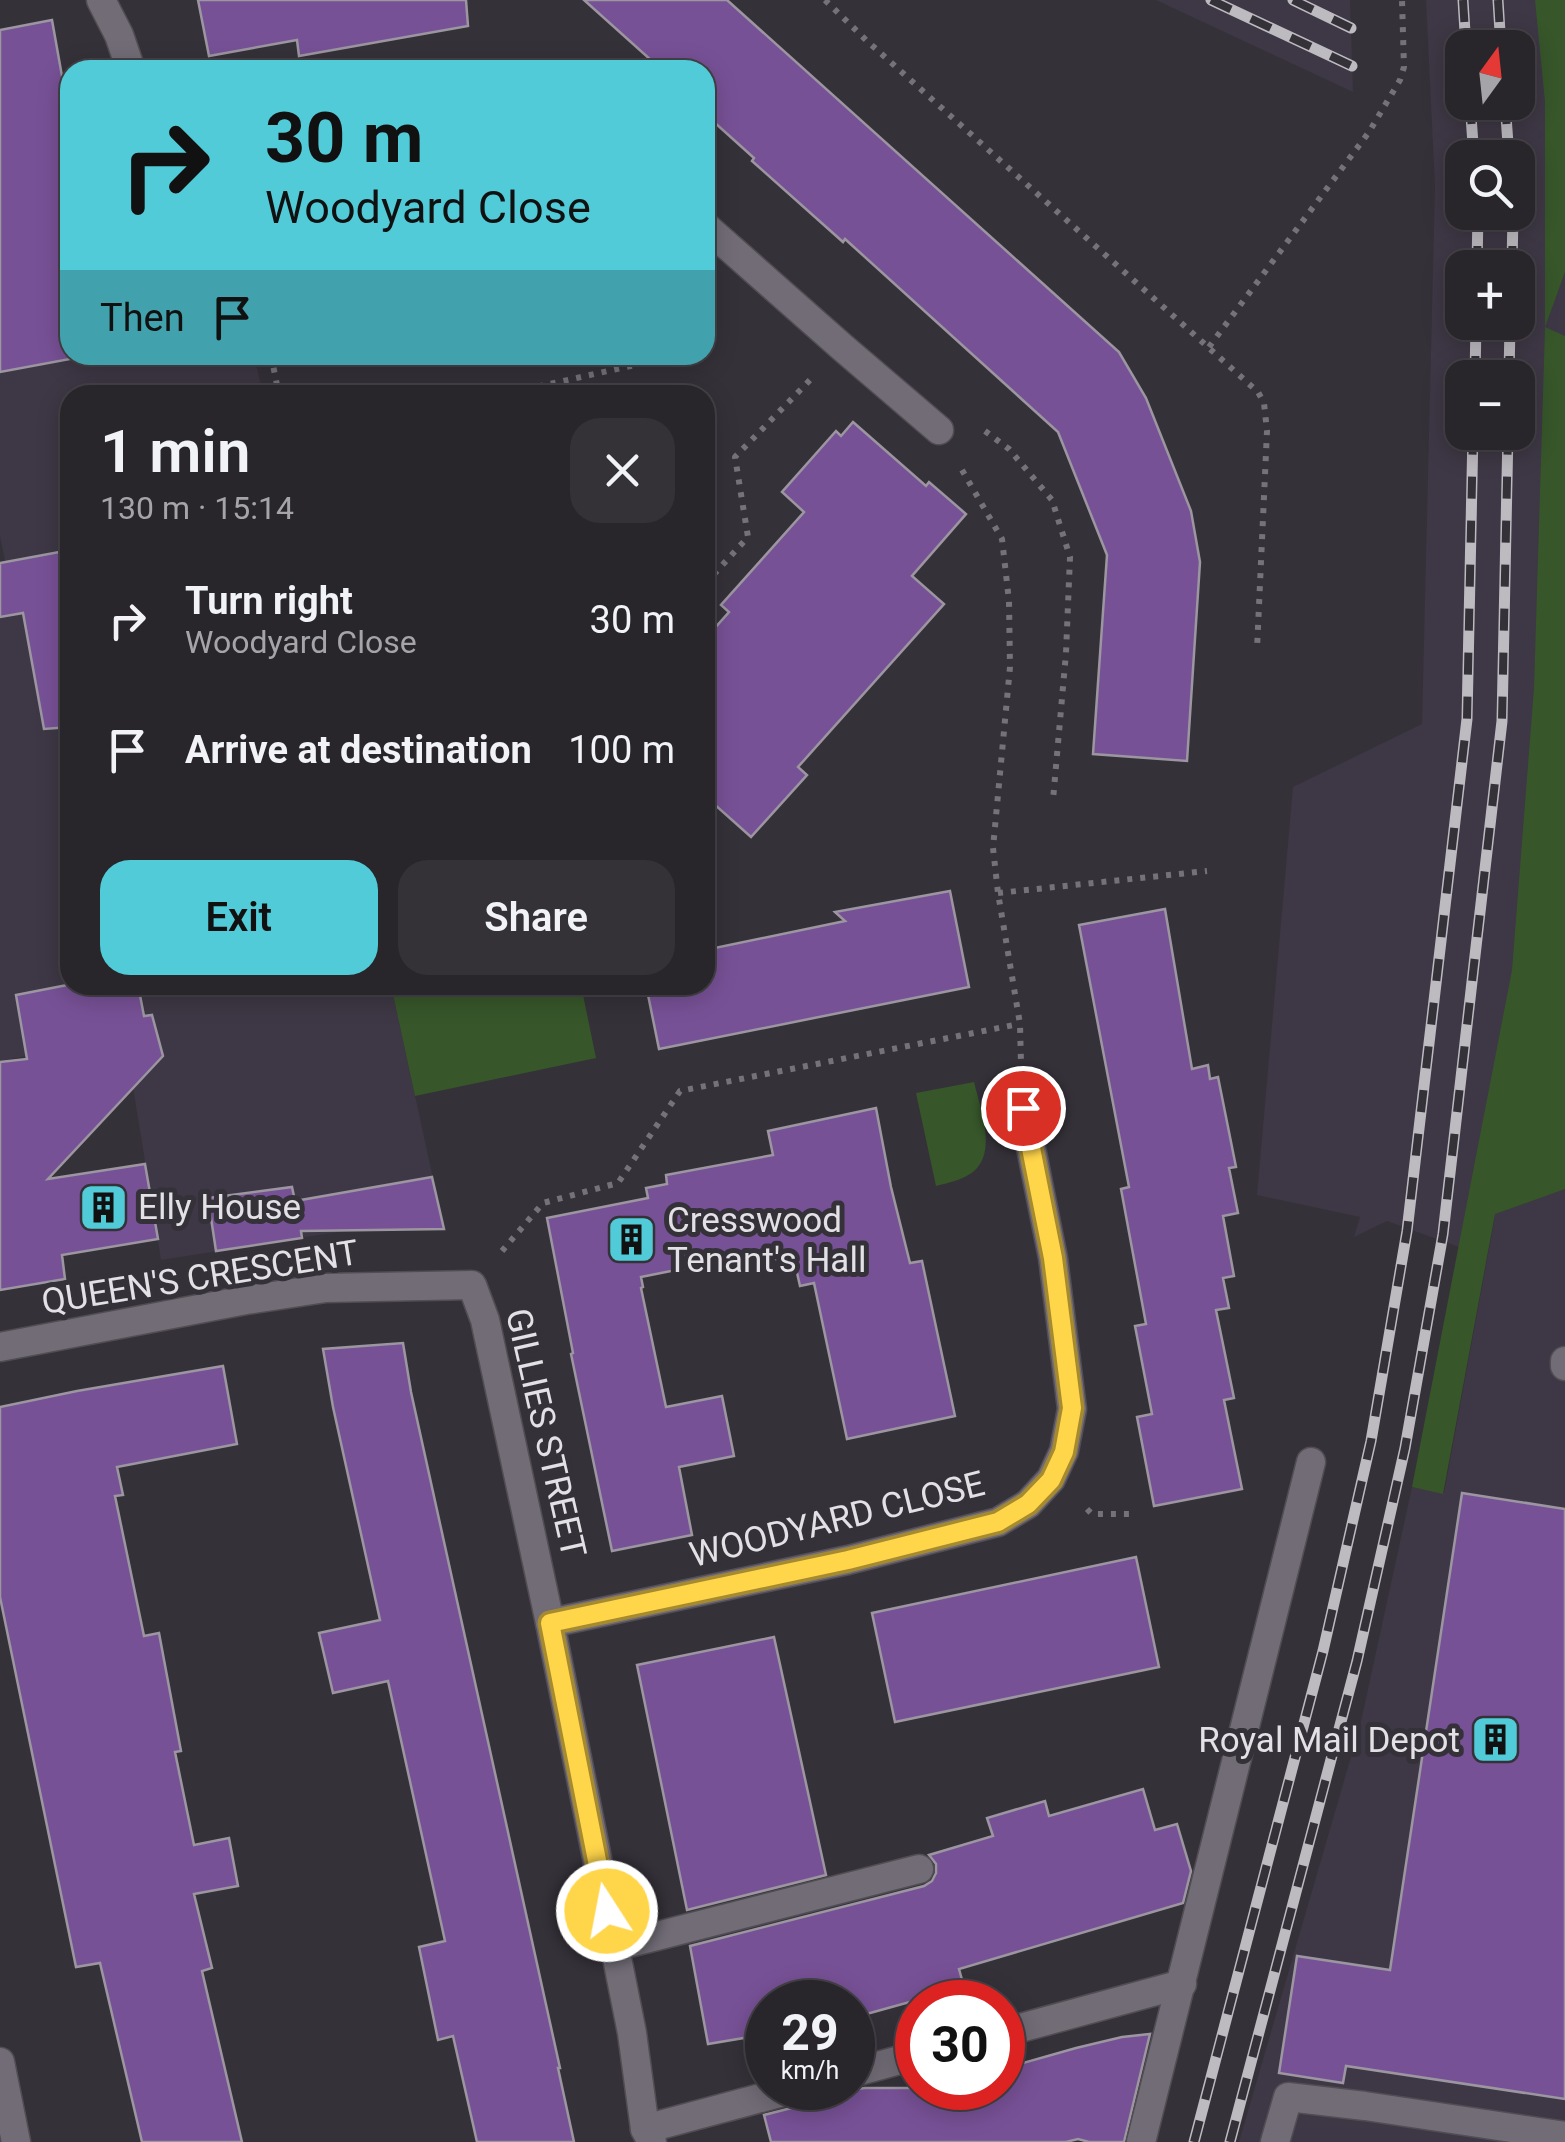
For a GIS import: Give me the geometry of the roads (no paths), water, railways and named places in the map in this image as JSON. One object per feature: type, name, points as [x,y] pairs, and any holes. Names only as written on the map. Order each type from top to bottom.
[{"type":"street","points":[[101,0],[128,60]]},
{"type":"street","points":[[715,235],[933,425]]},
{"type":"street","name":"WOODYARD CLOSE","points":[[550,1623],[848,1560],[998,1522],[1028,1504],[1051,1480],[1064,1452],[1072,1408],[1053,1258],[1023,1108]]},
{"type":"street","name":"GILLIES STREET","points":[[472,1285],[485,1320],[550,1623],[632,2034],[648,2135]]},
{"type":"street","name":"QUEEN'S CRESCENT","points":[[0,1347],[326,1288],[472,1285]]},
{"type":"street","points":[[1141,2142],[1311,1462]]},
{"type":"street","points":[[614,1947],[919,1869]]},
{"type":"street","points":[[1025,2026],[1182,1984]]},
{"type":"street","points":[[0,2062],[16,2142]]},
{"type":"street","points":[[1276,2142],[1288,2097],[1565,2136]]},
{"type":"street","points":[[648,2135],[745,2105]]},
{"type":"railway","points":[[1211,0],[1352,66]]},
{"type":"railway","points":[[1293,0],[1351,28]]},
{"type":"railway","points":[[1463,0],[1465,30]]},
{"type":"railway","points":[[1498,0],[1500,30]]},
{"type":"railway","points":[[1471,120],[1473,140]]},
{"type":"railway","points":[[1506,120],[1508,140]]},
{"type":"railway","points":[[1477,250],[1478,230]]},
{"type":"railway","points":[[1512,250],[1513,230]]},
{"type":"railway","points":[[1475,360],[1476,340]]},
{"type":"railway","points":[[1509,360],[1510,340]]},
{"type":"railway","points":[[1194,2142],[1323,1651],[1371,1441],[1407,1231],[1467,719],[1473,450]]},
{"type":"railway","points":[[1230,2142],[1357,1661],[1405,1448],[1443,1234],[1502,721],[1508,450]]},
{"type":"place","name":"Elly House","points":[[103,1207]]},
{"type":"place","name":"Cresswood Tenant's Hall","points":[[632,1240]]},
{"type":"place","name":"Royal Mail Depot","points":[[1495,1740]]}]
